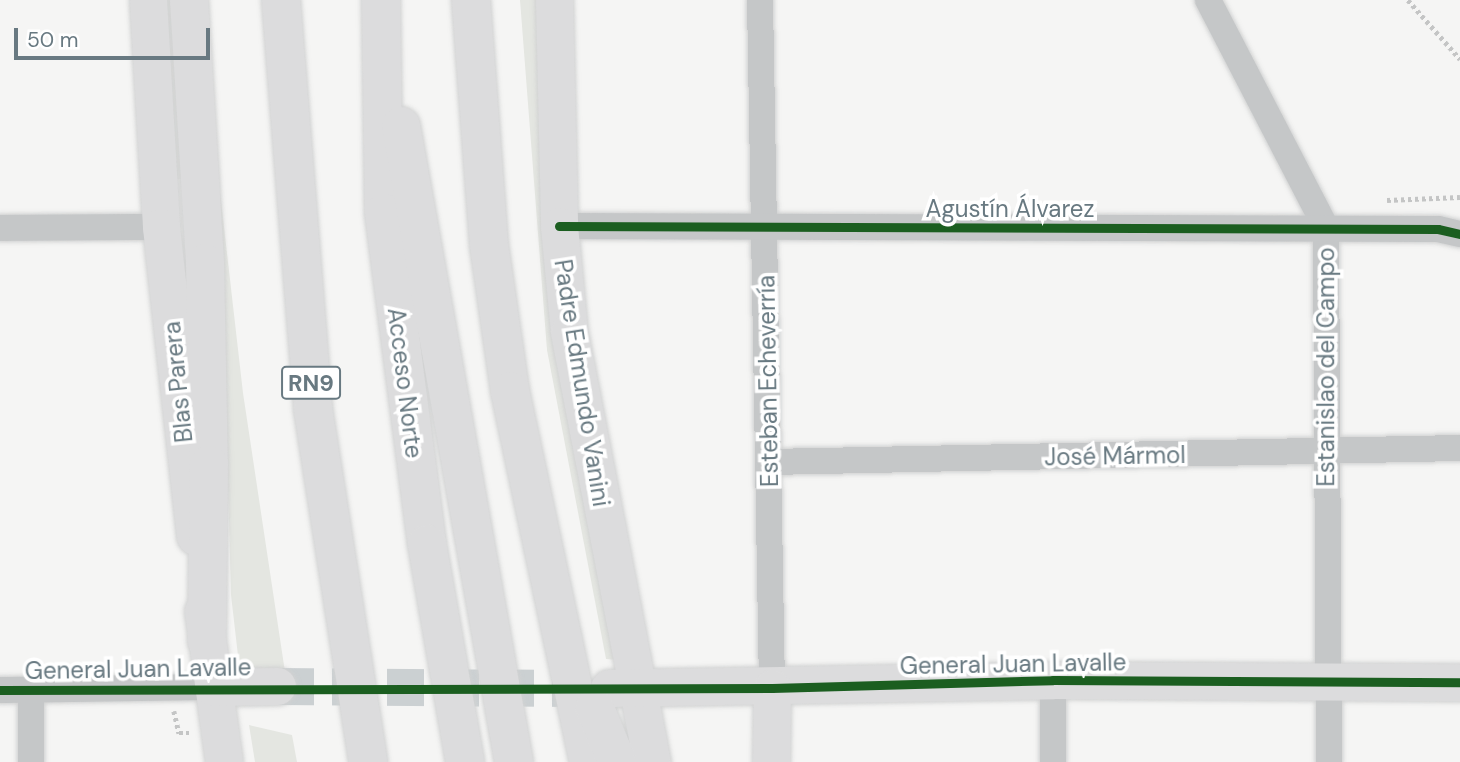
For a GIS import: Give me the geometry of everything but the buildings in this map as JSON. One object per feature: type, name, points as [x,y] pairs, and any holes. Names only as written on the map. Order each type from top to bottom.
[{"type":"highway","points":[[189,0],[205,263],[209,465],[207,641]]},
{"type":"highway","name":"RN9","points":[[281,0],[313,409],[368,762]]},
{"type":"highway","points":[[471,0],[489,246],[510,391],[589,762]]},
{"type":"highway","points":[[381,9],[514,762]]},
{"type":"highway","name":"Acceso Norte","points":[[381,9],[384,213],[426,544],[465,762]]},
{"type":"highway","points":[[558,615],[617,762]]},
{"type":"street","name":"Blas Parera","points":[[148,0],[161,227],[207,641],[224,762]]},
{"type":"street","name":"Padre Edmundo Vanini","points":[[554,0],[559,226],[569,332],[622,688],[652,762]]},
{"type":"street","name":"Esteban Echeverría","points":[[760,0],[769,462],[771,762]]},
{"type":"street","name":"Estanislao del Campo","points":[[1208,0],[1326,228],[1329,762]]},
{"type":"street","name":"Agustín Álvarez","points":[[559,226],[1326,228],[1438,229],[1460,234]]},
{"type":"street","points":[[0,228],[161,227]]},
{"type":"street","name":"José Mármol","points":[[769,462],[1460,449]]},
{"type":"street","points":[[1053,680],[1053,762]]},
{"type":"street","name":"General Juan Lavalle","points":[[622,688],[772,688],[1053,680],[1327,684],[1460,682]]},
{"type":"street","name":"General Juan Lavalle","points":[[0,690],[276,686]]},
{"type":"street","points":[[31,689],[31,762]]},
{"type":"path","points":[[1408,0],[1460,59]]},
{"type":"shaded area","points":[[163,0],[178,0],[182,179],[169,179]]},
{"type":"shaded area","points":[[520,0],[540,0],[619,660],[606,659],[547,350]]},
{"type":"shaded area","points":[[220,192],[243,393],[285,672],[240,673],[231,595]]},
{"type":"shaded area","points":[[249,725],[292,735],[297,762],[255,762]]},
{"type":"tunnel","points":[[277,686],[604,688]]},
{"type":"cycle path","points":[[559,226],[1438,229],[1460,234]]},
{"type":"cycle path","points":[[0,690],[772,688],[1053,680],[1460,682]]}]
